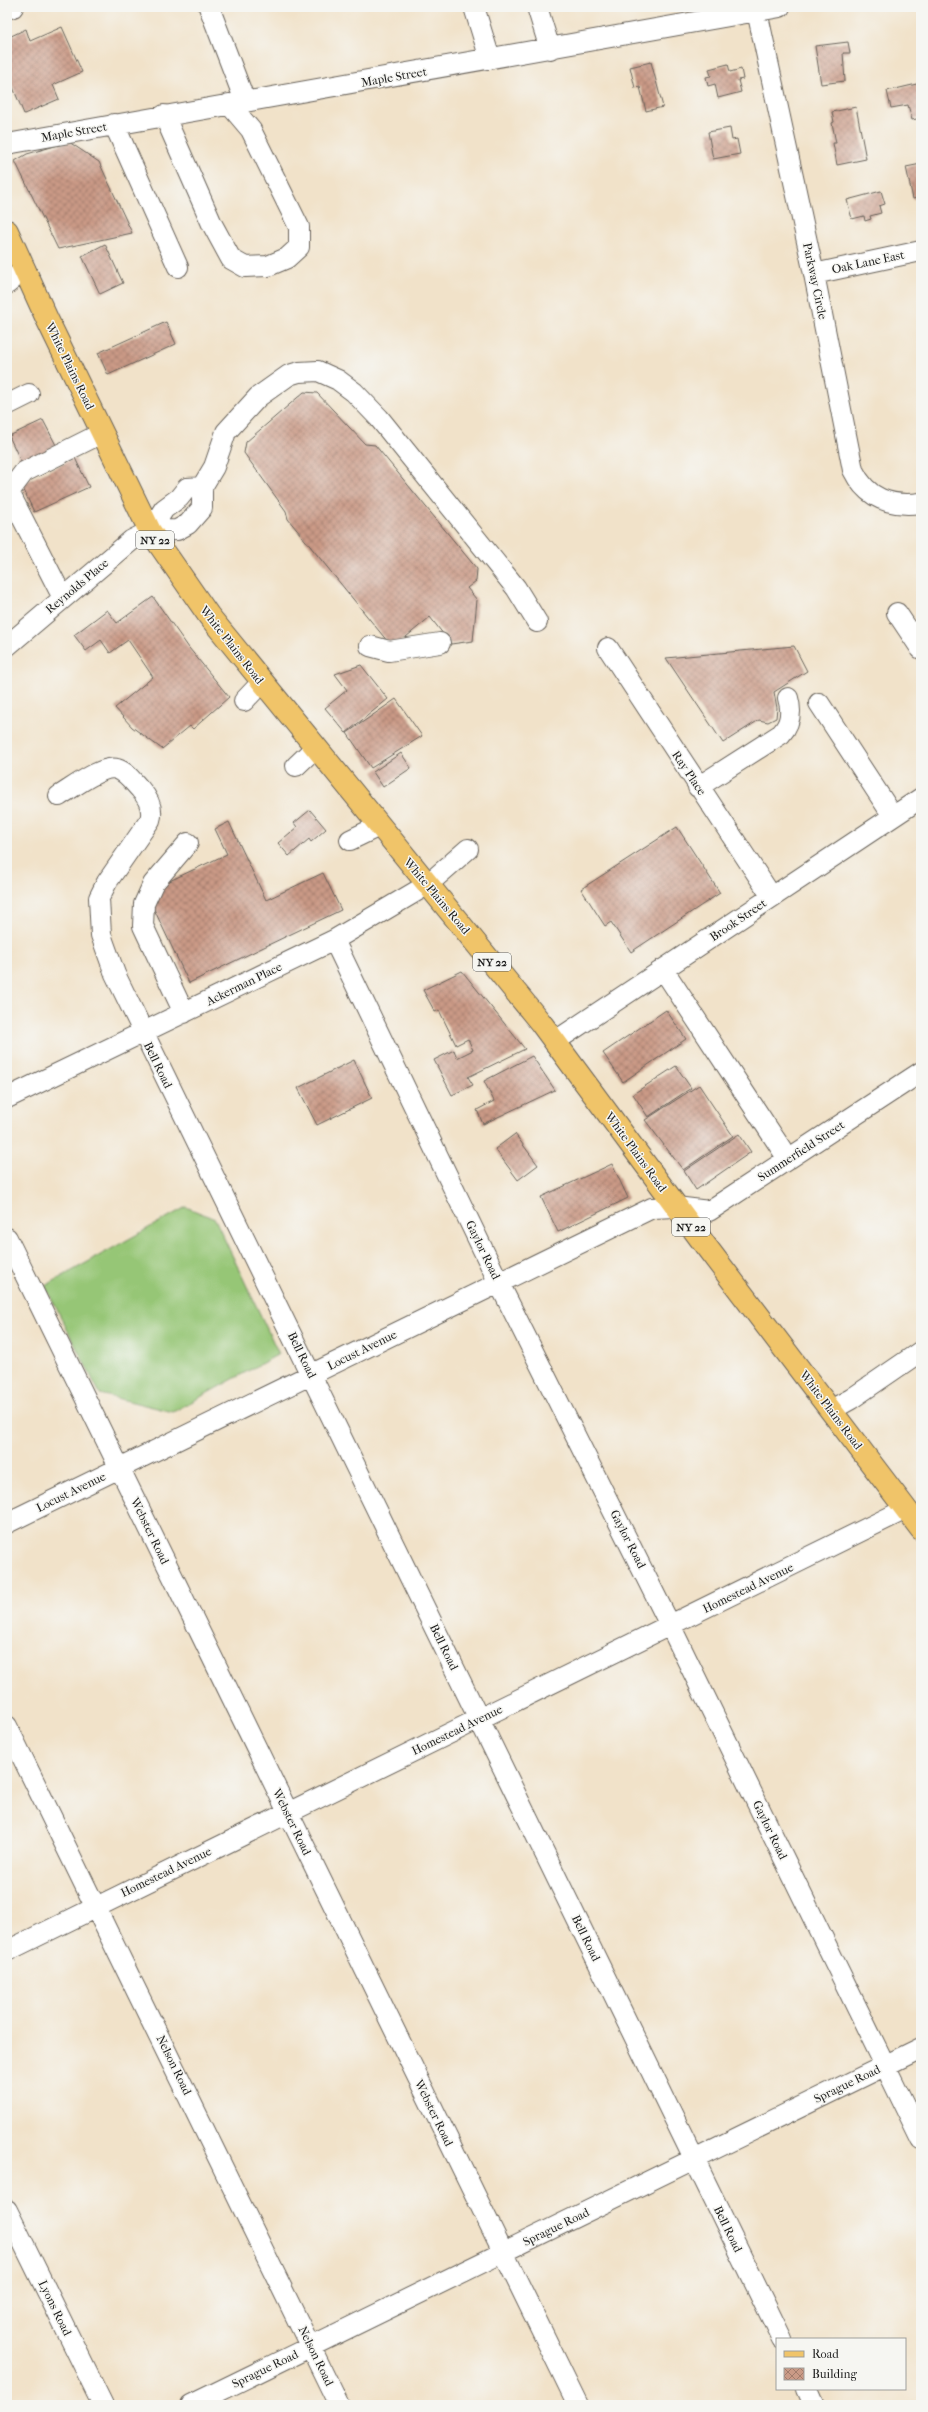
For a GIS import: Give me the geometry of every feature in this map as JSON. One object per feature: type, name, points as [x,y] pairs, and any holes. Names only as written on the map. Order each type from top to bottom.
[{"type":"main road","name":"White Plains Road","points":[[7,232],[47,319],[150,531],[209,616],[427,885],[490,960],[554,1042],[676,1207],[921,1529]]},
{"type":"street","points":[[7,9],[13,7]]},
{"type":"street","points":[[164,115],[212,224],[231,259],[244,267],[268,266],[287,258],[299,247],[299,227],[237,102],[209,7]]},
{"type":"street","points":[[474,7],[490,59]]},
{"type":"street","points":[[537,7],[550,48]]},
{"type":"street","name":"Maple Street","points":[[7,144],[237,102],[550,48],[723,12],[757,11],[780,7]]},
{"type":"street","name":"Parkway Circle","points":[[757,11],[814,274],[853,470],[859,483],[877,498],[895,503],[921,503]]},
{"type":"street","points":[[114,124],[178,267]]},
{"type":"street","name":"Oak Lane East","points":[[814,274],[921,251]]},
{"type":"street","points":[[7,284],[25,269]]},
{"type":"street","points":[[150,531],[164,509],[180,498],[187,488],[202,487],[214,467],[226,432],[258,397],[289,375],[299,372],[318,371],[338,380],[354,392],[379,418],[516,588],[537,622]]},
{"type":"street","points":[[7,405],[29,394]]},
{"type":"street","points":[[63,598],[9,492],[11,481],[24,472],[102,433]]},
{"type":"street","name":"Reynolds Place","points":[[7,646],[34,634],[63,598],[132,540],[150,531],[177,530],[188,524],[202,508],[202,487]]},
{"type":"street","points":[[897,613],[921,649]]},
{"type":"street","points":[[370,646],[389,650],[440,643]]},
{"type":"street","name":"Ray Place","points":[[608,648],[698,787],[772,897]]},
{"type":"street","points":[[244,701],[262,682]]},
{"type":"street","points":[[698,787],[780,734],[787,727],[790,717],[788,698]]},
{"type":"street","points":[[819,703],[893,816]]},
{"type":"street","points":[[296,766],[316,747]]},
{"type":"street","name":"Bell Road","points":[[59,796],[100,771],[115,768],[124,772],[143,792],[151,805],[152,812],[150,820],[107,882],[100,898],[101,935],[107,954],[142,1033],[312,1375],[782,2338]]},
{"type":"street","name":"Brook Street","points":[[554,1042],[921,798]]},
{"type":"street","points":[[350,840],[379,826]]},
{"type":"street","points":[[184,1013],[143,926],[144,904],[153,884],[188,842]]},
{"type":"street","name":"Ackerman Place","points":[[7,1098],[334,940],[427,885],[468,849]]},
{"type":"street","name":"Gaylor Road","points":[[334,940],[499,1283],[670,1625],[921,2139]]},
{"type":"street","points":[[663,969],[788,1159]]},
{"type":"street","name":"Summerfield Street","points":[[676,1207],[708,1211],[921,1072]]},
{"type":"street","name":"Locust Avenue","points":[[7,1523],[652,1208],[676,1207]]},
{"type":"street","name":"Webster Road","points":[[7,1238],[287,1813],[578,2405]]},
{"type":"street","points":[[831,1410],[851,1399],[921,1351]]},
{"type":"street","name":"Homestead Avenue","points":[[7,1951],[906,1509]]},
{"type":"street","name":"Nelson Road","points":[[7,1726],[340,2405]]},
{"type":"street","name":"Sprague Road","points":[[191,2405],[921,2048]]},
{"type":"street","name":"Lyons Road","points":[[7,2210],[103,2405]]},
{"type":"street","points":[[807,2390],[814,2405]]},
{"type":"green space","points":[[186,1207],[215,1219],[279,1354],[173,1412],[100,1394],[45,1286]]},
{"type":"building","points":[[62,27],[82,72],[53,85],[59,99],[24,114],[7,73],[7,38],[26,29],[30,41]]},
{"type":"building","points":[[848,42],[850,53],[843,53],[845,81],[821,84],[815,46]]},
{"type":"building","points":[[651,62],[663,107],[646,111],[640,87],[635,88],[630,67]]},
{"type":"building","points":[[728,64],[730,72],[741,69],[743,79],[738,80],[741,92],[718,98],[715,84],[708,86],[706,77],[711,76],[709,69]]},
{"type":"building","points":[[921,83],[921,118],[912,120],[908,105],[891,108],[887,91]]},
{"type":"building","points":[[856,107],[866,159],[837,165],[833,143],[836,143],[832,123],[834,122],[832,112]]},
{"type":"building","points":[[730,128],[732,140],[737,139],[740,154],[713,159],[708,132]]},
{"type":"building","points":[[69,142],[99,162],[132,233],[58,249],[15,161],[27,154]]},
{"type":"building","points":[[921,164],[921,197],[913,199],[906,167]]},
{"type":"building","points":[[881,191],[885,204],[879,206],[881,213],[870,216],[871,219],[865,221],[864,216],[852,219],[847,200]]},
{"type":"building","points":[[105,244],[123,283],[100,294],[82,256]]},
{"type":"building","points":[[166,322],[176,344],[108,375],[98,353]]},
{"type":"building","points":[[304,392],[317,393],[365,444],[375,445],[477,569],[476,581],[467,588],[477,600],[473,641],[451,644],[430,617],[400,642],[388,642],[288,519],[286,511],[244,453],[246,442]]},
{"type":"building","points":[[43,420],[57,447],[22,464],[9,436]]},
{"type":"building","points":[[75,458],[89,487],[34,512],[21,484]]},
{"type":"building","points":[[153,597],[189,648],[229,697],[193,729],[190,726],[162,749],[132,727],[115,708],[153,677],[128,640],[110,653],[101,640],[86,651],[74,635],[107,610],[117,623]]},
{"type":"building","points":[[794,646],[807,671],[774,692],[777,708],[776,718],[768,722],[759,720],[723,743],[666,658]]},
{"type":"building","points":[[361,665],[388,699],[346,733],[325,708],[347,690],[335,674]]},
{"type":"building","points":[[396,699],[422,736],[371,768],[347,733]]},
{"type":"building","points":[[401,753],[411,768],[383,787],[373,772]]},
{"type":"building","points":[[310,810],[326,829],[311,842],[309,839],[289,856],[278,843],[297,827],[294,823]]},
{"type":"building","points":[[229,822],[266,900],[323,873],[341,910],[189,983],[153,907],[161,885],[227,854],[215,829]]},
{"type":"building","points":[[677,827],[720,893],[631,952],[611,922],[605,926],[581,889]]},
{"type":"building","points":[[462,971],[525,1049],[468,1077],[473,1085],[452,1095],[434,1060],[454,1050],[457,1058],[473,1050],[468,1039],[456,1045],[439,1010],[435,1012],[423,990]]},
{"type":"building","points":[[666,1010],[686,1039],[623,1082],[603,1053]]},
{"type":"building","points":[[532,1056],[555,1090],[483,1124],[477,1110],[494,1101],[484,1081]]},
{"type":"building","points":[[354,1060],[372,1098],[317,1125],[298,1088]]},
{"type":"building","points":[[676,1066],[691,1088],[648,1117],[633,1094]]},
{"type":"building","points":[[699,1085],[733,1136],[683,1170],[645,1120]]},
{"type":"building","points":[[515,1134],[538,1165],[518,1180],[495,1149]]},
{"type":"building","points":[[739,1134],[751,1152],[696,1190],[684,1171]]},
{"type":"building","points":[[612,1164],[628,1198],[558,1232],[541,1197]]}]
